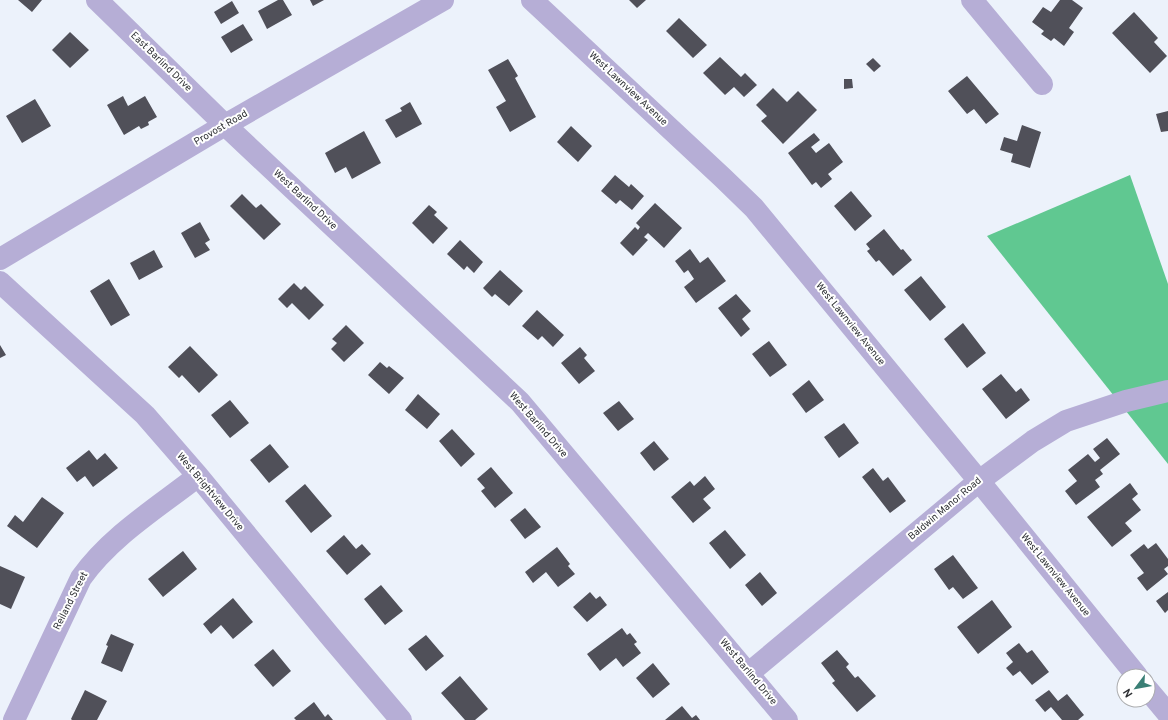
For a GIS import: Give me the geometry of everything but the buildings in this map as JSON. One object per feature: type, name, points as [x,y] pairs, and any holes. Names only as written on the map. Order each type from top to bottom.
[{"type":"street","name":"East Barlind Drive","points":[[97,0],[225,125]]},
{"type":"street","name":"Provost Road","points":[[0,258],[225,125],[443,0]]},
{"type":"street","name":"West Lawnview Avenue","points":[[532,0],[754,208],[1131,668]]},
{"type":"street","points":[[972,0],[1042,84]]},
{"type":"street","name":"West Barlind Drive","points":[[225,125],[520,402],[787,720]]},
{"type":"street","name":"West Brightview Drive","points":[[0,282],[145,415],[198,476],[401,720]]},
{"type":"street","name":"Baldwin Manor Road","points":[[749,673],[979,481],[1033,441],[1066,421],[1126,401],[1168,391]]},
{"type":"street","name":"Reiland Street","points":[[14,720],[81,578],[93,562],[113,541],[198,476]]},
{"type":"street","points":[[1156,700],[1168,714]]},
{"type":"green space","points":[[1130,175],[1168,284],[1168,464],[987,236]]}]
